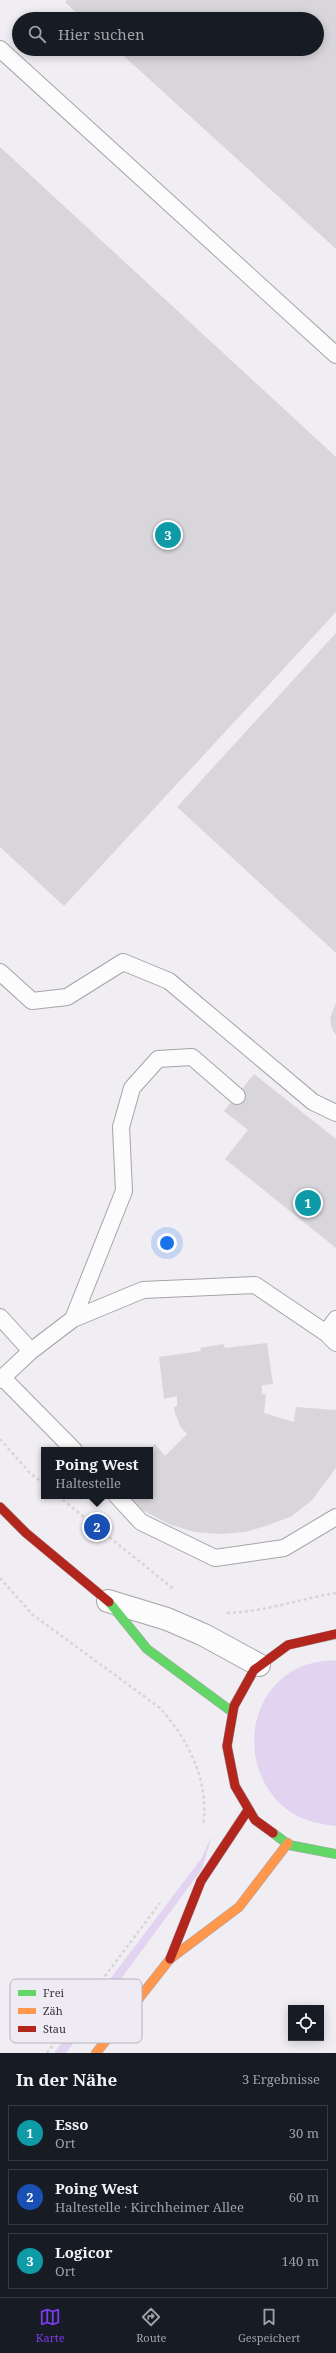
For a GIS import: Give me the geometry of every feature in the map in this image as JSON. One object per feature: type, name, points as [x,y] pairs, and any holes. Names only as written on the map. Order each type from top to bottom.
[{"type":"street","points":[[0,1507],[26,1533],[108,1601],[147,1649],[231,1711]]},
{"type":"street","points":[[108,1601],[167,1619],[204,1635],[259,1665]]},
{"type":"street","points":[[336,1634],[314,1636],[294,1642],[276,1652],[259,1665],[238,1694],[231,1711],[226,1731],[226,1752],[230,1773],[237,1793],[248,1810],[260,1824],[288,1843],[307,1850],[336,1854]]},
{"type":"street","points":[[170,1959],[201,1881],[248,1810]]},
{"type":"street","points":[[142,1995],[170,1959],[239,1907],[288,1843]]},
{"type":"street","points":[[96,2053],[104,2043]]},
{"type":"lane","points":[[0,49],[336,355]]},
{"type":"lane","points":[[0,972],[32,1001],[67,997],[123,962],[169,981],[313,1102],[336,1113]]},
{"type":"lane","points":[[73,1319],[124,1191],[121,1127],[132,1088],[158,1060],[192,1057],[237,1096]]},
{"type":"lane","points":[[71,1447],[1,1379],[31,1351],[73,1319],[143,1290],[255,1285],[331,1338],[336,1319]]},
{"type":"lane","points":[[0,1317],[31,1351]]},
{"type":"lane","points":[[120,1499],[141,1522],[215,1558],[284,1548],[336,1517]]},
{"type":"path","points":[[0,1439],[29,1472],[41,1482]]},
{"type":"path","points":[[62,1499],[154,1575],[178,1592]]},
{"type":"path","points":[[0,1578],[34,1615],[160,1708],[173,1722],[192,1755],[203,1788],[204,1815],[202,1830]]},
{"type":"path","points":[[223,1613],[251,1612],[303,1598],[336,1593]]},
{"type":"path","points":[[103,1979],[161,1902]]},
{"type":"path","points":[[47,2053],[55,2043]]},
{"type":"shaded area","points":[[336,1660],[335,1826],[297,1816],[278,1802],[265,1784],[257,1763],[254,1740],[257,1718],[266,1698],[280,1680],[304,1665]]},
{"type":"shaded area","points":[[212,1835],[202,1869],[121,1979],[110,1979],[201,1859]]},
{"type":"shaded area","points":[[62,2043],[73,2043],[66,2053],[54,2053]]},
{"type":"building","points":[[67,0],[336,0],[336,249],[124,56],[324,56],[324,12],[76,12],[65,2]]},
{"type":"building","points":[[0,147],[336,457],[336,612],[64,906],[0,847]]},
{"type":"building","points":[[336,633],[336,953],[177,807]]},
{"type":"building","points":[[336,1003],[336,1035],[332,1029],[330,1018]]},
{"type":"building","points":[[254,1074],[336,1139],[336,1248],[225,1159],[248,1130],[224,1111]]},
{"type":"building","points":[[267,1343],[273,1384],[262,1385],[262,1394],[266,1394],[264,1413],[294,1422],[296,1407],[336,1410],[336,1468],[312,1500],[292,1516],[245,1532],[221,1534],[194,1532],[169,1524],[144,1511],[129,1499],[153,1499],[153,1447],[150,1447],[155,1444],[165,1456],[187,1434],[180,1426],[175,1413],[174,1407],[177,1406],[177,1396],[164,1399],[159,1357],[201,1351],[200,1348],[223,1344],[225,1348]]},
{"type":"traffic: fast","points":[[109,1602],[147,1649],[231,1711]]},
{"type":"traffic: fast","points":[[273,1833],[289,1845],[336,1854]]},
{"type":"traffic: slow","points":[[142,1995],[170,1959],[239,1907],[288,1843]]},
{"type":"traffic: slow","points":[[96,2053],[104,2043]]},
{"type":"traffic: jam","points":[[0,1507],[26,1533],[109,1602]]},
{"type":"traffic: jam","points":[[273,1833],[255,1820],[235,1786],[227,1746],[234,1706],[254,1670],[288,1645],[336,1634]]},
{"type":"traffic: jam","points":[[170,1959],[201,1881],[248,1810]]},
{"type":"place","name":"Logicor","points":[[168,535]]},
{"type":"place","name":"Esso","points":[[308,1203]]},
{"type":"place","name":"Poing West","points":[[97,1527]]}]
